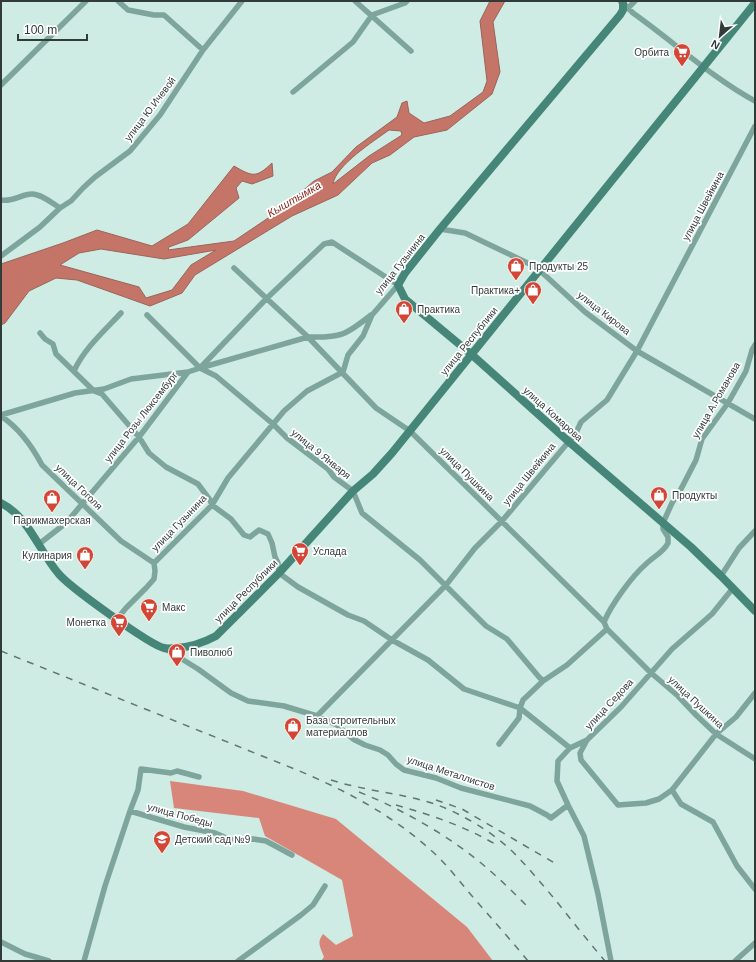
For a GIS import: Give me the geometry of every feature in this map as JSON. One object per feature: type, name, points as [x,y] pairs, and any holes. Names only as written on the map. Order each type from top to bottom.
[{"type":"main road","name":"улица Республики","points":[[164,648],[193,646],[216,636],[279,573],[354,491],[373,474],[410,431],[755,3]]},
{"type":"main road","name":"улица Гузынина","points":[[398,285],[405,273],[440,229],[620,15],[624,4]]},
{"type":"main road","name":"улица Комарова","points":[[398,285],[405,299],[472,354],[568,441],[663,523],[734,588],[755,611]]},
{"type":"main road","name":"улица Металлистов","points":[[1,504],[9,508],[24,523],[39,544],[49,562],[65,581],[148,640],[164,648]]},
{"type":"street","points":[[1,85],[86,1]]},
{"type":"street","points":[[118,1],[128,10],[154,15],[164,15],[203,50]]},
{"type":"street","name":"улица Ю.Ичевой","points":[[1,256],[40,227],[60,208],[71,201],[83,188],[130,151],[160,115],[203,50],[242,1]]},
{"type":"street","points":[[355,1],[411,51]]},
{"type":"street","points":[[293,92],[353,42],[372,15],[407,1]]},
{"type":"street","name":"улица Гузынина","points":[[624,4],[635,1]]},
{"type":"street","points":[[624,4],[735,90],[755,102]]},
{"type":"street","name":"улица Швейкина","points":[[316,716],[446,585],[475,548],[502,521],[576,432],[581,422],[607,400],[637,351],[755,126]]},
{"type":"street","points":[[1,200],[11,200],[32,194],[41,197],[60,208]]},
{"type":"street","name":"улица Кирова","points":[[440,229],[464,233],[526,262],[539,270],[584,312],[637,351],[755,419]]},
{"type":"street","name":"улица Комарова","points":[[332,242],[398,285]]},
{"type":"street","name":"улица Розы Люксембург","points":[[39,544],[66,523],[139,437],[188,372],[200,368],[266,299],[324,244],[332,242]]},
{"type":"street","name":"улица Пушкина","points":[[234,268],[308,337],[376,408],[410,431],[604,622],[607,629],[650,672],[678,696],[716,734],[755,759]]},
{"type":"street","name":"улица Гузынина","points":[[117,619],[154,579],[156,570],[154,563],[212,505],[228,478],[284,411],[307,391],[343,372],[348,355],[363,336],[372,315],[398,285]]},
{"type":"street","points":[[74,371],[96,341],[121,313]]},
{"type":"street","name":"улица 9 Января","points":[[147,315],[200,368],[216,376],[273,424],[286,438],[328,469],[334,477],[354,491],[362,513],[420,560],[486,626],[507,639],[543,681]]},
{"type":"street","points":[[200,368],[308,337],[325,338],[340,336],[350,332],[372,315]]},
{"type":"street","points":[[40,332],[45,339],[53,344],[56,354],[94,391],[102,394],[139,437],[149,453],[166,467],[198,484],[212,505],[231,519],[244,534],[250,537],[259,530],[268,534],[272,543],[274,557],[278,563],[279,573],[298,587],[364,621],[392,640],[428,660],[464,689],[520,708],[570,748]]},
{"type":"street","name":"улица А.Романова","points":[[663,523],[672,503],[696,460],[702,439],[728,403],[746,371],[754,348]]},
{"type":"street","points":[[1,415],[75,393],[104,390],[131,379],[188,372]]},
{"type":"street","name":"улица Гоголя","points":[[1,415],[18,430],[34,450],[42,465],[121,541],[154,563]]},
{"type":"street","points":[[604,622],[620,594],[630,582],[646,564],[666,548],[668,537],[662,529],[663,523]]},
{"type":"street","points":[[721,576],[739,548],[755,531]]},
{"type":"street","name":"улица Седова","points":[[611,961],[598,894],[584,836],[556,781],[558,761],[570,748],[587,740],[621,707],[650,672],[672,649],[712,614],[734,588]]},
{"type":"street","points":[[499,744],[519,718],[523,700],[543,681],[567,665],[607,629]]},
{"type":"street","name":"улица Металлистов","points":[[164,648],[198,669],[231,693],[248,701],[284,706],[316,716],[337,725],[359,742],[388,755],[404,770],[436,778],[461,788],[530,806],[551,818],[568,805]]},
{"type":"street","points":[[587,740],[580,753],[581,760],[618,805],[646,803],[659,799],[672,790],[716,734],[736,717],[755,693]]},
{"type":"street","name":"улица Победы","points":[[84,961],[105,886],[138,790],[141,769],[172,774],[177,771],[199,777]]},
{"type":"street","points":[[672,790],[681,804],[713,822],[737,866],[755,889]]},
{"type":"street","name":"улица Победы","points":[[130,811],[184,827],[215,833],[231,840],[253,839],[266,841],[292,855]]},
{"type":"street","points":[[238,961],[313,905],[325,886]]},
{"type":"street","points":[[1,942],[25,954],[49,961]]},
{"type":"street","points":[[735,961],[755,943]]},
{"type":"shaded area","points":[[170,781],[243,791],[336,819],[467,927],[493,961],[321,961],[324,957],[319,943],[323,934],[336,945],[353,936],[342,880],[265,836],[259,818],[174,808]]},
{"type":"water","name":"Кыштымка","points":[[490,1],[505,1],[493,22],[500,72],[492,94],[447,130],[414,137],[390,155],[372,163],[338,195],[292,216],[195,275],[182,293],[150,306],[77,280],[56,278],[29,291],[5,323],[1,325],[1,264],[97,230],[152,246],[188,224],[234,166],[250,174],[254,174],[262,171],[272,163],[273,176],[252,184],[242,181],[236,188],[239,198],[188,240],[169,247],[168,250],[234,241],[283,208],[314,181],[332,172],[356,147],[397,117],[402,103],[407,101],[409,113],[424,123],[450,116],[483,92],[487,81],[480,21]],"holes":[[[389,130],[401,131],[402,135],[369,156],[333,184],[341,169],[348,161]],[[101,249],[164,259],[216,250],[191,265],[172,290],[146,298],[139,287],[60,265],[79,253]]]},
{"type":"railway","points":[[1,651],[297,770],[352,796],[403,827],[439,858],[528,961]]},
{"type":"railway","points":[[331,780],[435,804],[466,818],[486,830],[513,852],[523,863],[605,961]]},
{"type":"railway","points":[[359,792],[392,807],[443,835],[474,857],[528,907]]},
{"type":"railway","points":[[436,800],[462,809],[558,865]]},
{"type":"railway","points":[[396,805],[447,822],[495,844]]},
{"type":"place","name":"Орбита","points":[[682,67]]},
{"type":"place","name":"Продукты 25","points":[[516,281]]},
{"type":"place","name":"Практика+","points":[[533,305]]},
{"type":"place","name":"Практика","points":[[404,324]]},
{"type":"place","name":"Продукты","points":[[659,510]]},
{"type":"place","name":"Парикмахерская","points":[[52,513]]},
{"type":"place","name":"Услада","points":[[300,566]]},
{"type":"place","name":"Кулинария","points":[[85,570]]},
{"type":"place","name":"Макс","points":[[149,622]]},
{"type":"place","name":"Монетка","points":[[119,637]]},
{"type":"place","name":"Пиволюб","points":[[177,667]]},
{"type":"place","name":"База cтроительных материаллов","points":[[293,741]]},
{"type":"place","name":"Детский сад №9","points":[[162,854]]}]
